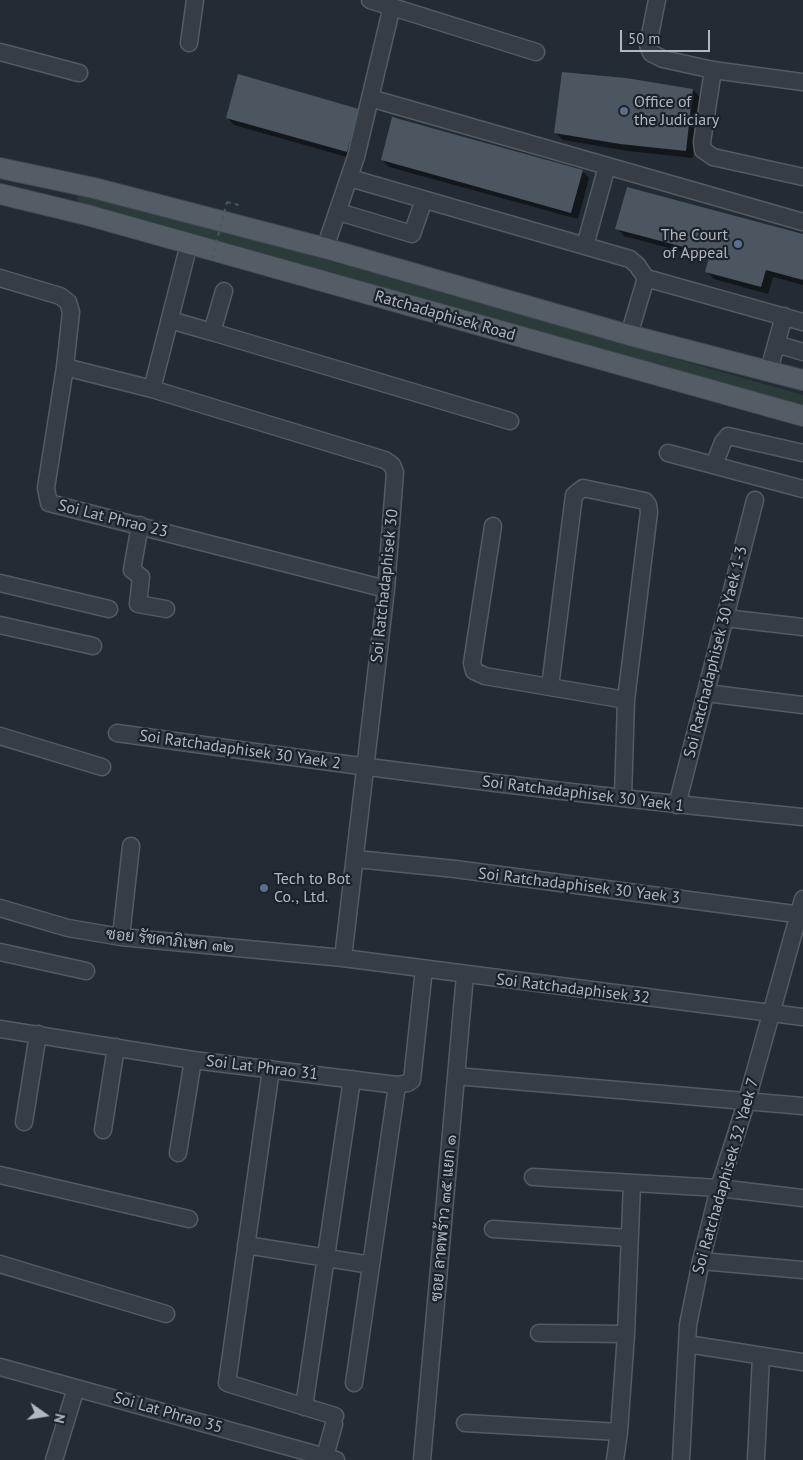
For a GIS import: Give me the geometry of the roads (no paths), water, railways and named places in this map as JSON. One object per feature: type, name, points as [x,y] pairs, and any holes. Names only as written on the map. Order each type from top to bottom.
[{"type":"main road","name":"Ratchadaphisek Road","points":[[0,155],[94,188]]},
{"type":"main road","name":"Ratchadaphisek Road","points":[[0,168],[94,188],[325,248],[630,335],[803,380]]},
{"type":"main road","name":"Ratchadaphisek Road","points":[[0,186],[87,215]]},
{"type":"main road","name":"Ratchadaphisek Road","points":[[0,194],[87,215],[803,416]]},
{"type":"street","points":[[189,43],[195,0]]},
{"type":"street","points":[[370,0],[399,5],[536,52]]},
{"type":"street","points":[[657,0],[648,45],[651,53],[663,59],[714,70],[803,82]]},
{"type":"street","points":[[325,248],[350,178],[370,98],[399,5]]},
{"type":"street","points":[[0,52],[80,73]]},
{"type":"street","points":[[714,70],[702,142],[703,150],[713,157],[803,177]]},
{"type":"street","points":[[370,98],[803,222]]},
{"type":"street","points":[[585,246],[607,166]]},
{"type":"street","points":[[350,178],[630,259],[637,264],[646,278],[803,322]]},
{"type":"street","points":[[339,212],[412,234],[424,200]]},
{"type":"street","points":[[152,389],[189,244]]},
{"type":"street","name":"Soi Lat Phrao 23","points":[[0,278],[60,296],[68,302],[71,312],[65,367],[46,488],[49,503],[386,589]]},
{"type":"street","points":[[630,335],[646,278]]},
{"type":"street","points":[[212,332],[224,291]]},
{"type":"street","points":[[769,370],[784,316]]},
{"type":"street","points":[[170,320],[510,421]]},
{"type":"street","points":[[776,344],[803,352]]},
{"type":"street","name":"Soi Ratchadaphisek 30","points":[[65,367],[152,389],[386,460],[392,465],[395,472],[386,589],[343,958]]},
{"type":"street","points":[[714,465],[723,442],[728,436],[803,453]]},
{"type":"street","points":[[668,452],[803,490]]},
{"type":"street","points":[[550,687],[574,495],[583,488],[595,489],[645,501],[648,505],[626,700],[623,798]]},
{"type":"street","name":"Soi Ratchadaphisek 30 Yaek 1-3","points":[[677,805],[754,500]]},
{"type":"street","points":[[140,525],[132,570],[141,577],[138,604],[166,609]]},
{"type":"street","points":[[493,526],[472,663],[474,671],[485,676],[626,700]]},
{"type":"street","points":[[0,583],[109,609]]},
{"type":"street","points":[[725,618],[803,627]]},
{"type":"street","points":[[0,625],[93,646]]},
{"type":"street","points":[[706,693],[803,705]]},
{"type":"street","name":"Soi Ratchadaphisek 30 Yaek 2","points":[[117,733],[364,768]]},
{"type":"street","points":[[0,736],[102,767]]},
{"type":"street","name":"Soi Ratchadaphisek 30 Yaek 1","points":[[364,768],[677,805],[803,817]]},
{"type":"street","points":[[122,937],[131,846]]},
{"type":"street","name":"Soi Ratchadaphisek 30 Yaek 3","points":[[356,859],[802,910]]},
{"type":"street","name":"ซอย รัชดาภิเษก ๓๒","points":[[0,908],[68,928],[122,937],[343,958]]},
{"type":"street","name":"Soi Ratchadaphisek 32 Yaek 7","points":[[681,1460],[688,1325],[701,1261],[719,1188],[747,1100],[802,910]]},
{"type":"street","points":[[0,952],[86,971]]},
{"type":"street","name":"Soi Ratchadaphisek 32","points":[[343,958],[803,1017]]},
{"type":"street","points":[[354,1383],[397,1085],[408,1083],[412,1080],[424,969]]},
{"type":"street","name":"ซอย ลาดพร้าว ๓๕ แยก ๑","points":[[422,1460],[465,975]]},
{"type":"street","name":"Soi Lat Phrao 31","points":[[0,1030],[38,1034],[193,1060],[271,1068],[397,1085]]},
{"type":"street","points":[[24,1122],[38,1034]]},
{"type":"street","points":[[103,1130],[116,1047]]},
{"type":"street","points":[[178,1153],[193,1060]]},
{"type":"street","points":[[271,1068],[227,1383],[304,1407],[335,1420],[328,1459]]},
{"type":"street","points":[[456,1076],[803,1106]]},
{"type":"street","points":[[304,1407],[352,1079]]},
{"type":"street","points":[[0,1175],[189,1219]]},
{"type":"street","points":[[533,1177],[719,1188],[803,1198]]},
{"type":"street","points":[[615,1460],[619,1432],[626,1334],[632,1183]]},
{"type":"street","points":[[493,1229],[629,1238]]},
{"type":"street","points":[[246,1245],[372,1264]]},
{"type":"street","points":[[701,1261],[803,1270]]},
{"type":"street","points":[[0,1264],[166,1314]]},
{"type":"street","points":[[539,1333],[626,1334]]},
{"type":"street","points":[[687,1344],[803,1362]]},
{"type":"street","points":[[756,1460],[761,1356]]},
{"type":"street","name":"Soi Lat Phrao 35","points":[[0,1367],[328,1459]]},
{"type":"street","points":[[54,1460],[76,1388]]},
{"type":"street","points":[[466,1422],[619,1432]]},
{"type":"place","name":"Office of the Judiciary","points":[[624,111]]},
{"type":"place","name":"The Court of Appeal","points":[[738,244]]},
{"type":"place","name":"Tech to Bot Co., Ltd.","points":[[264,888]]}]
